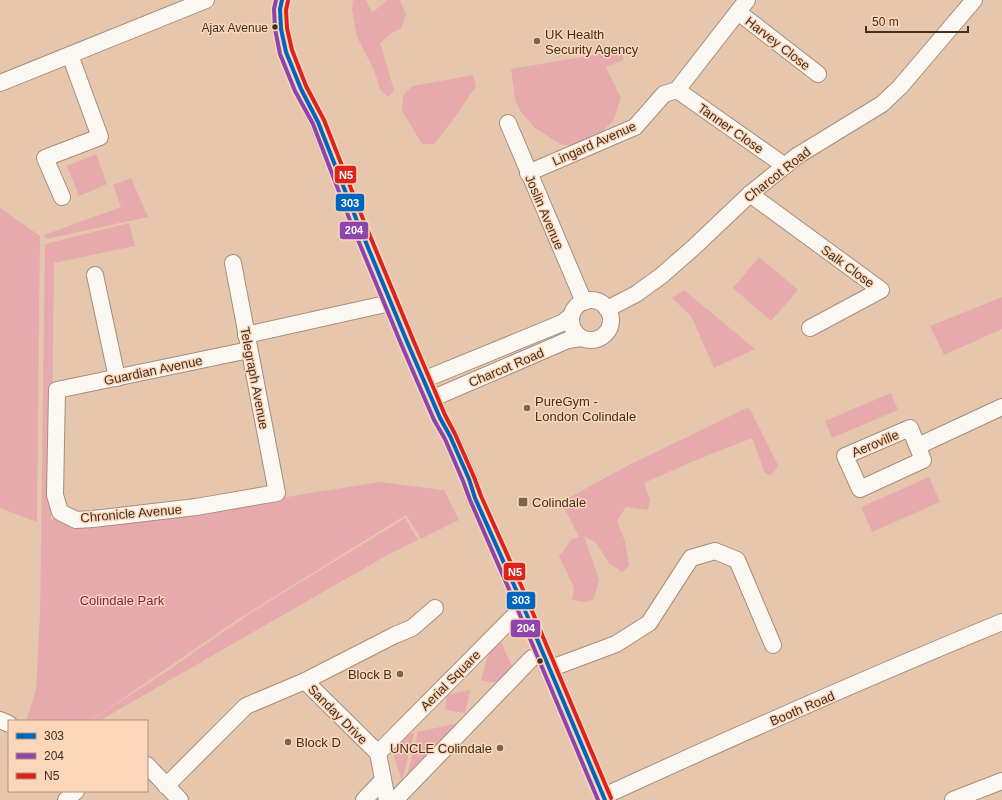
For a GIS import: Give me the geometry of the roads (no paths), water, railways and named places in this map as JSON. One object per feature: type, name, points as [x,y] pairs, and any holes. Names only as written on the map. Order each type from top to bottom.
[{"type":"street","points":[[0,83],[206,0]]},
{"type":"street","points":[[282,0],[280,9],[280,29],[286,52],[301,89],[318,122],[390,303],[431,399],[450,436],[469,479],[475,498],[604,798]]},
{"type":"street","name":"Charcot Road","points":[[431,399],[568,340],[581,338],[592,340],[598,339],[607,331],[610,320],[607,309],[636,294],[661,276],[750,194],[797,156],[882,104],[900,87],[974,0]]},
{"type":"street","name":"Harvey Close","points":[[743,6],[818,74]]},
{"type":"street","name":"Lingard Avenue","points":[[528,172],[635,127],[664,94],[677,90],[743,6]]},
{"type":"street","points":[[62,197],[45,158],[100,136],[70,55]]},
{"type":"street","name":"Tanner Close","points":[[677,90],[785,166]]},
{"type":"street","name":"Joslin Avenue","points":[[508,123],[584,302]]},
{"type":"street","name":"Salk Close","points":[[750,194],[881,290],[810,328]]},
{"type":"street","name":"Telegraph Avenue","points":[[233,263],[277,493]]},
{"type":"street","points":[[95,275],[117,378]]},
{"type":"street","points":[[584,302],[596,301],[607,309]]},
{"type":"street","name":"Charcot Road","points":[[423,380],[562,323],[571,316],[578,305],[584,302]]},
{"type":"street","name":"Guardian Avenue","points":[[57,390],[117,378],[390,303]]},
{"type":"street","points":[[571,316],[573,328],[576,334],[581,338]]},
{"type":"street","name":"Chronicle Avenue","points":[[57,390],[54,495],[60,512],[76,520],[196,507],[277,493]]},
{"type":"street","points":[[918,446],[1002,407]]},
{"type":"street","name":"Aeroville","points":[[910,428],[918,446],[923,460],[860,489],[845,456],[910,428]]},
{"type":"street","points":[[549,670],[616,644],[649,623],[691,558],[715,551],[737,560],[773,645]]},
{"type":"street","name":"Aerial Square","points":[[378,753],[523,607]]},
{"type":"street","points":[[305,681],[395,635],[412,628],[435,608]]},
{"type":"street","name":"Booth Road","points":[[604,798],[739,735],[1002,622]]},
{"type":"street","points":[[395,800],[532,658]]},
{"type":"street","name":"Sanday Drive","points":[[166,786],[246,706],[305,681],[378,753],[387,800]]},
{"type":"street","points":[[148,766],[180,800]]},
{"type":"street","points":[[364,800],[383,780]]},
{"type":"street","points":[[953,800],[1002,781]]},
{"type":"street","points":[[66,800],[75,792]]},
{"type":"place","name":"Ajax Avenue","points":[[275,27]]},
{"type":"place","name":"UK Health Security Agency","points":[[537,41]]},
{"type":"place","name":"PureGym - London Colindale","points":[[527,408]]},
{"type":"place","name":"Colindale","points":[[523,502]]},
{"type":"place","name":"Block B","points":[[400,674]]},
{"type":"place","name":"Block D","points":[[288,742]]},
{"type":"place","name":"UNCLE Colindale","points":[[500,748]]},
{"type":"park label","name":"Colindale Park","points":[[122,600]]}]
